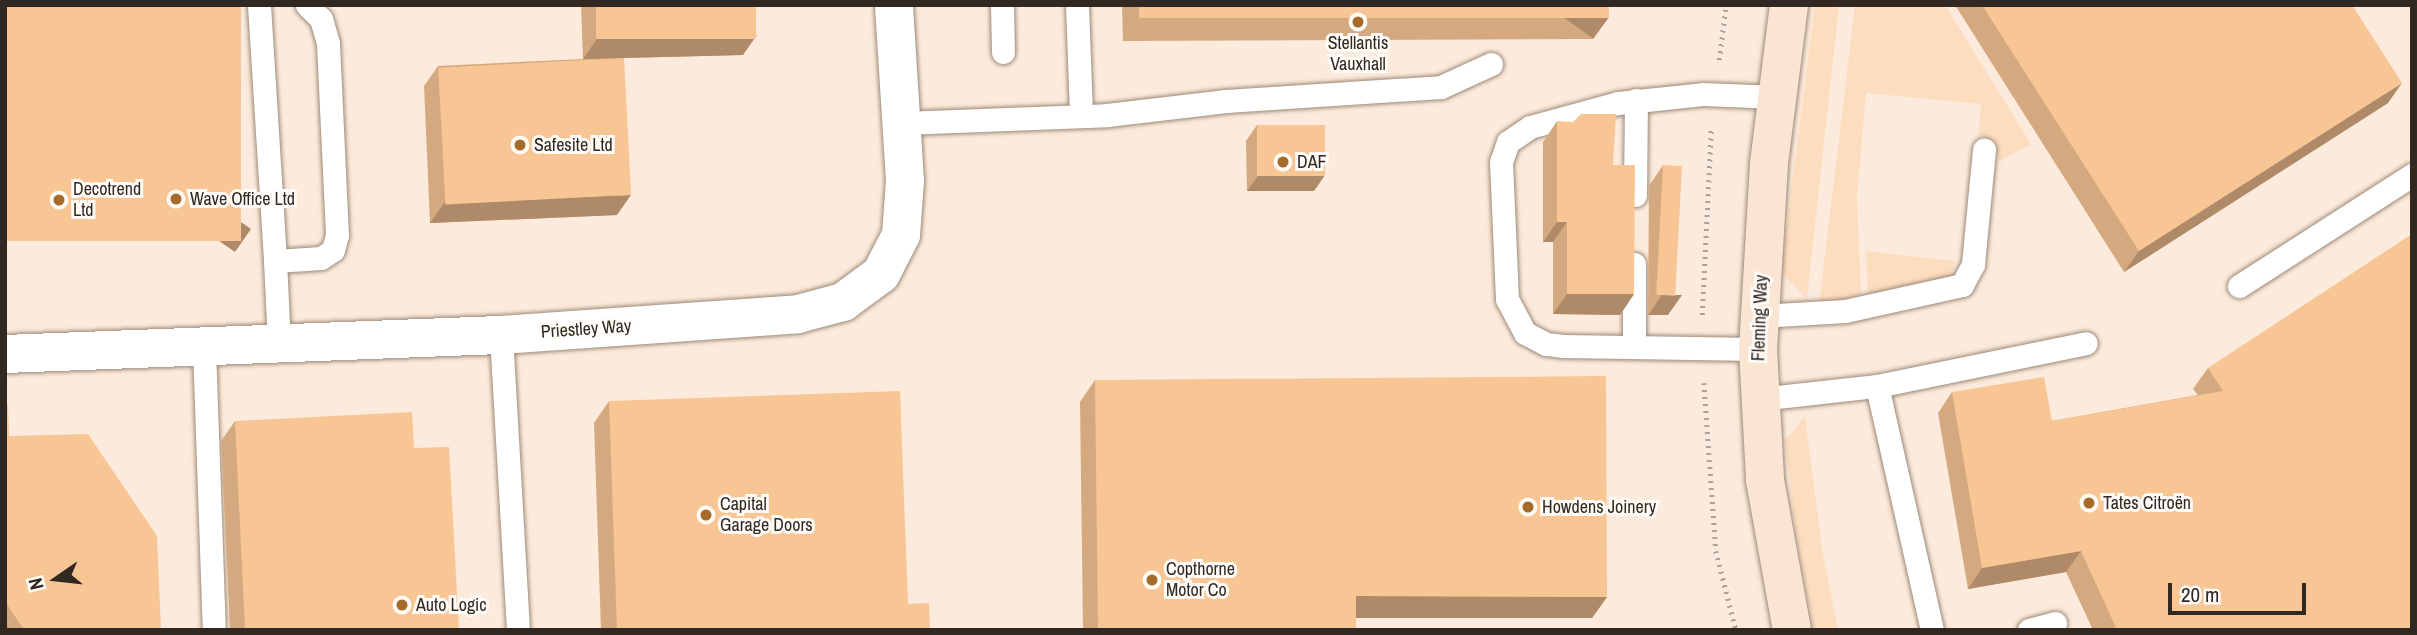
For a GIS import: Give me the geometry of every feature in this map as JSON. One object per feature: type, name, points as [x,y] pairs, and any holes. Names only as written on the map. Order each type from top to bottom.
[{"type":"street","name":"Priestley Way","points":[[5,354],[501,335],[798,314],[843,302],[881,274],[897,246],[905,203],[903,123],[894,5]]},
{"type":"street","name":"Fleming Way","points":[[1789,5],[1777,97],[1759,333],[1759,399],[1765,480],[1792,630]]},
{"type":"lane","points":[[259,5],[279,345]]},
{"type":"lane","points":[[275,261],[321,258],[333,250],[337,235],[328,43],[321,19],[307,5]]},
{"type":"lane","points":[[1002,5],[1003,52]]},
{"type":"lane","points":[[1077,5],[1081,116]]},
{"type":"lane","points":[[903,123],[1081,116],[1441,87],[1491,64]]},
{"type":"lane","points":[[1777,97],[1703,94],[1636,100],[1546,122],[1518,134],[1503,150],[1500,177],[1507,299],[1517,324],[1546,344],[1634,347],[1759,333],[1962,285],[1973,264],[1984,150]]},
{"type":"lane","points":[[1634,347],[1636,100]]},
{"type":"lane","points":[[2239,286],[2412,175]]},
{"type":"lane","points":[[501,335],[518,630]]},
{"type":"lane","points":[[1759,399],[1877,386],[2086,343]]},
{"type":"lane","points":[[204,348],[214,630]]},
{"type":"lane","points":[[1877,386],[1932,630]]},
{"type":"lane","points":[[2029,630],[2055,623]]},
{"type":"shaded area","points":[[5,5],[2412,5],[2412,630],[5,630]]},
{"type":"shaded area","points":[[1815,5],[1839,5],[1807,299],[1784,275],[1782,263]]},
{"type":"shaded area","points":[[1855,5],[1945,5],[2031,144],[2000,161],[1988,137],[1978,135],[1981,104],[1866,93],[1857,197],[1861,296],[1819,305]]},
{"type":"shaded area","points":[[1866,251],[1954,261],[1952,281],[1868,294]]},
{"type":"shaded area","points":[[1805,416],[1822,550],[1838,630],[1814,630],[1797,539],[1785,441]]},
{"type":"building","points":[[5,5],[241,5],[241,241],[5,241]]},
{"type":"building","points":[[596,5],[756,5],[756,39],[596,39]]},
{"type":"building","points":[[1139,5],[1609,5],[1609,18],[1139,18]]},
{"type":"building","points":[[1982,5],[2352,5],[2402,83],[2139,251]]},
{"type":"building","name":"Safesite Ltd","points":[[624,58],[631,195],[445,205],[438,68]]},
{"type":"building","points":[[1581,114],[1616,114],[1613,165],[1635,165],[1634,294],[1567,294],[1567,222],[1557,222],[1557,121],[1573,122]]},
{"type":"building","points":[[1257,125],[1325,125],[1325,176],[1257,176]]},
{"type":"building","points":[[1663,165],[1682,166],[1675,296],[1656,295]]},
{"type":"building","points":[[2412,234],[2412,630],[2117,630],[2081,551],[1982,568],[1952,392],[2044,377],[2052,421],[2223,391],[2208,368]]},
{"type":"building","points":[[1606,376],[1607,597],[1356,596],[1356,630],[1098,630],[1095,380]]},
{"type":"building","points":[[900,391],[908,604],[929,603],[930,630],[617,630],[609,401]]},
{"type":"building","points":[[5,405],[8,405],[9,436],[88,434],[157,536],[161,630],[24,630],[5,601]]},
{"type":"building","points":[[412,412],[414,448],[449,447],[459,630],[245,630],[235,421]]},
{"type":"place","name":"Stellantis Vauxhall","points":[[1358,22]]},
{"type":"place","name":"Safesite Ltd","points":[[520,145]]},
{"type":"place","name":"DAF","points":[[1283,162]]},
{"type":"place","name":"Wave Office Ltd","points":[[176,199]]},
{"type":"place","name":"Decotrend Ltd","points":[[59,200]]},
{"type":"place","name":"Tates Citroën","points":[[2089,503]]},
{"type":"place","name":"Howdens Joinery","points":[[1528,507]]},
{"type":"place","name":"Capital Garage Doors","points":[[706,515]]},
{"type":"place","name":"Copthorne Motor Co","points":[[1152,580]]},
{"type":"place","name":"Auto Logic","points":[[402,605]]}]
